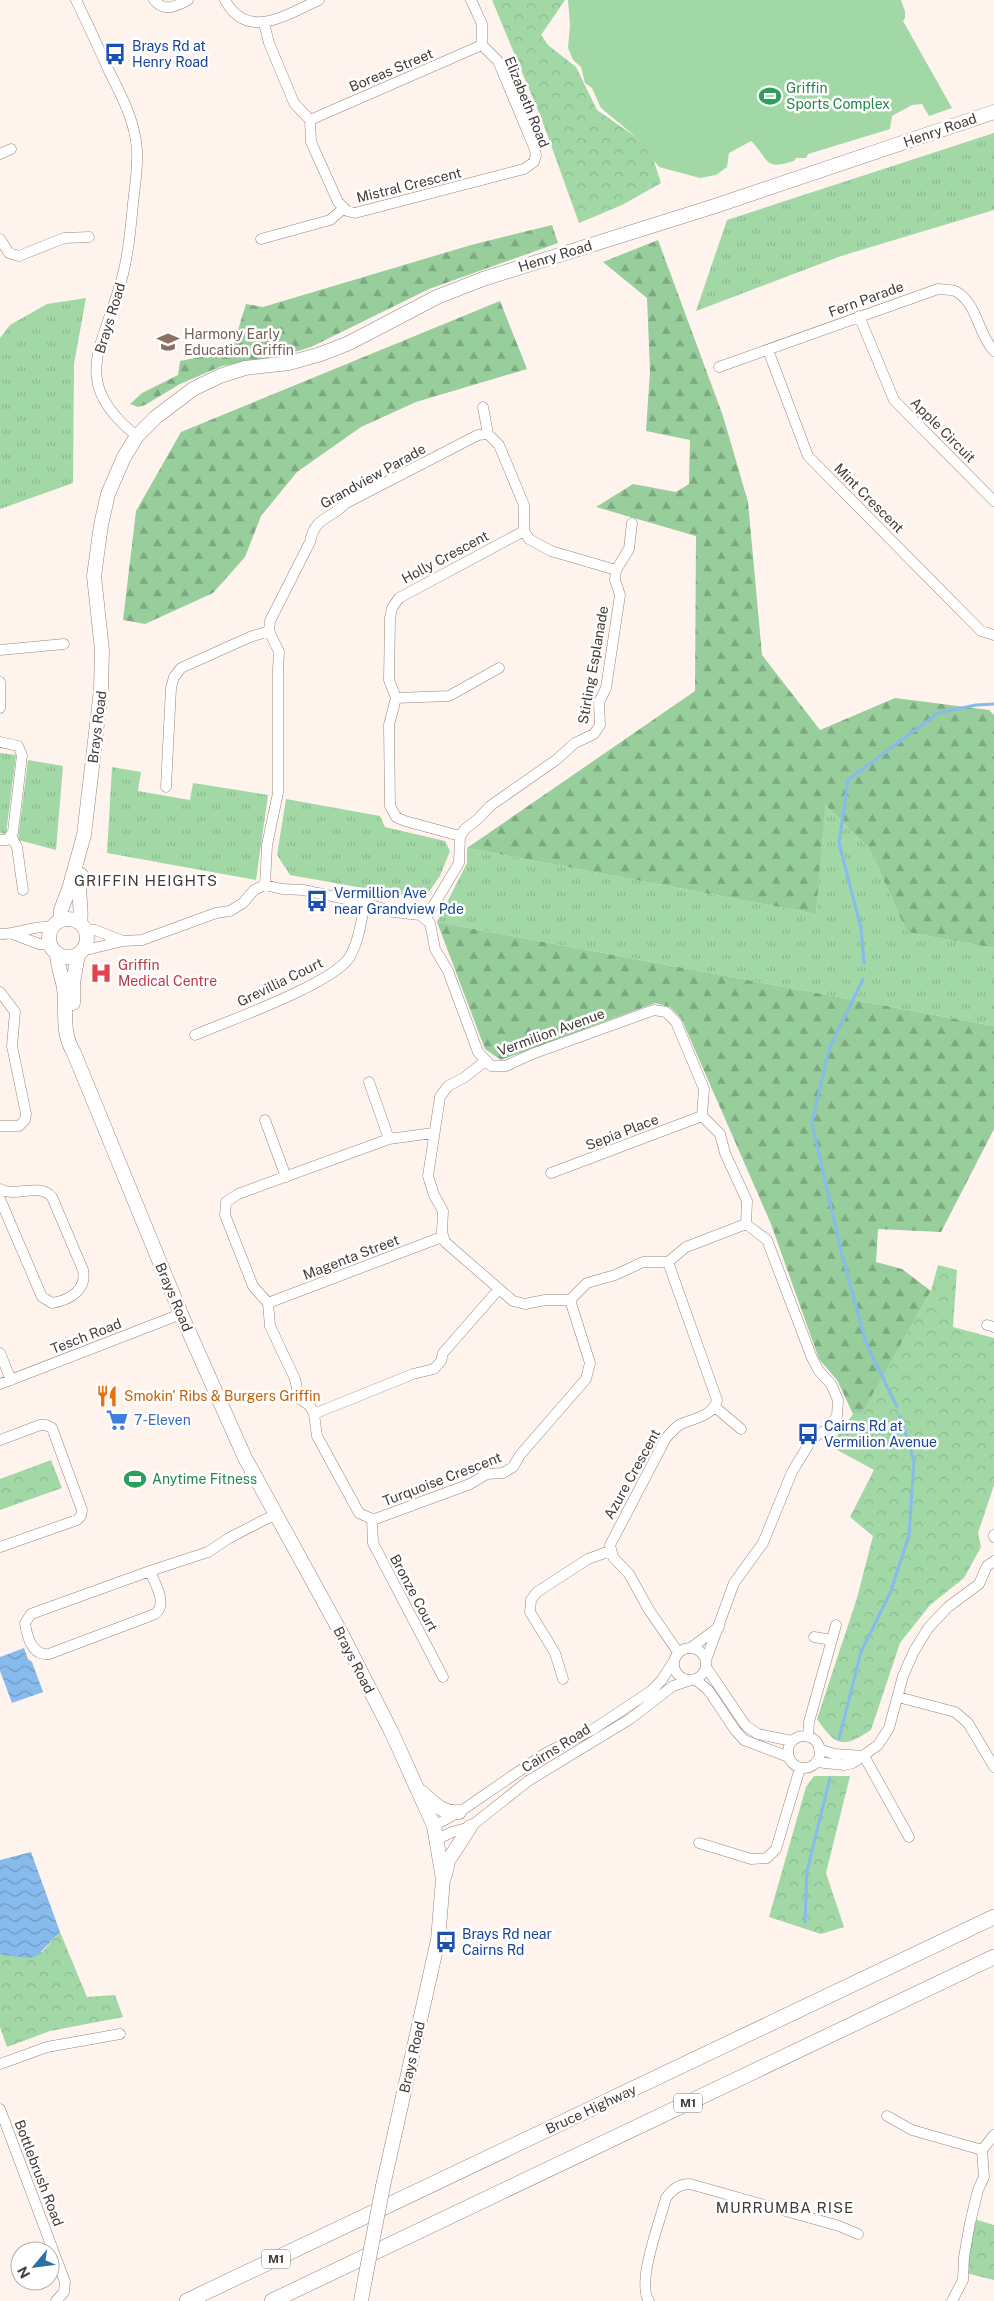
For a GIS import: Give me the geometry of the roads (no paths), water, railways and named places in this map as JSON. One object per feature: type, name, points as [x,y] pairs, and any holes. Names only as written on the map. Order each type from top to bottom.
[{"type":"highway","name":"Bruce Highway","points":[[187,2301],[994,1917]]},
{"type":"highway","name":"M1","points":[[272,2301],[994,1957]]},
{"type":"main road","name":"Henry Road","points":[[137,436],[156,416],[181,397],[220,376],[246,368],[289,363],[321,354],[349,344],[436,297],[483,279],[706,209],[994,112]]},
{"type":"main road","name":"Brays Road","points":[[56,924],[69,889],[84,835],[101,690],[102,650],[94,576],[98,539],[110,488],[124,457],[137,436]]},
{"type":"main road","name":"Brays Road","points":[[82,926],[78,895],[86,855],[84,835]]},
{"type":"main road","points":[[71,919],[82,926],[87,939],[81,951],[68,957],[54,949],[49,939],[56,924],[71,919]]},
{"type":"main road","name":"Brays Road","points":[[54,949],[64,995],[65,1034],[181,1314],[245,1458],[340,1631],[419,1790],[436,1833],[443,1879],[438,1940],[383,2186],[360,2301]]},
{"type":"main road","name":"Brays Road","points":[[74,1053],[73,983],[81,951]]},
{"type":"main road","points":[[419,1790],[442,1810],[449,1813],[459,1812]]},
{"type":"main road","points":[[443,1879],[448,1861],[470,1828]]},
{"type":"street","name":"Brays Road","points":[[76,0],[126,106],[136,139],[136,176],[128,257],[99,348],[96,370],[98,386],[106,405],[117,420],[137,436]]},
{"type":"street","points":[[154,0],[160,5],[169,8],[188,0]]},
{"type":"street","points":[[225,0],[233,12],[242,19],[252,23],[264,22],[319,0]]},
{"type":"street","points":[[470,0],[482,24],[482,45]]},
{"type":"street","points":[[264,22],[269,43],[294,103],[310,120]]},
{"type":"street","name":"Boreas Street","points":[[310,120],[482,45]]},
{"type":"street","name":"Elizabeth Road","points":[[482,45],[498,61],[534,147],[536,154],[534,162]]},
{"type":"street","name":"Mistral Crescent","points":[[310,120],[311,142],[338,202],[343,209],[351,213],[520,171],[534,162]]},
{"type":"street","points":[[0,154],[11,149]]},
{"type":"street","points":[[261,239],[330,220],[343,209]]},
{"type":"street","points":[[0,239],[9,253],[19,256],[64,238],[89,237]]},
{"type":"street","name":"Fern Parade","points":[[719,367],[938,289],[956,291],[970,305],[985,341],[994,351]]},
{"type":"street","name":"Apple Circuit","points":[[860,316],[894,400],[994,500]]},
{"type":"street","name":"Mint Crescent","points":[[768,350],[808,456],[981,631],[994,635]]},
{"type":"street","points":[[483,407],[488,434],[499,445],[524,505],[524,532],[529,539],[551,552],[616,570],[629,549],[632,523]]},
{"type":"street","name":"Grandview Parade","points":[[269,631],[270,621],[310,542],[312,531],[318,522],[337,512],[346,504],[478,435],[488,434]]},
{"type":"street","name":"Holly Crescent","points":[[396,698],[389,680],[390,618],[392,608],[399,598],[524,532]]},
{"type":"street","name":"Stirling Esplanade","points":[[460,836],[490,806],[556,760],[575,743],[594,734],[600,725],[599,702],[606,688],[620,595],[616,580],[616,570]]},
{"type":"street","points":[[166,787],[171,688],[174,677],[181,668],[250,637],[269,631],[279,652],[278,793],[267,845],[265,885]]},
{"type":"street","points":[[0,650],[64,644]]},
{"type":"street","points":[[81,951],[123,941],[142,940],[216,913],[230,911],[243,904],[254,890],[265,885],[282,889],[303,890],[365,903],[393,912],[414,913],[426,918],[459,863],[460,836],[405,821],[396,817],[390,806],[389,725],[396,698],[449,696],[499,668]]},
{"type":"street","points":[[0,682],[0,708]]},
{"type":"street","points":[[0,742],[17,745],[22,753],[11,836],[17,847],[23,890]]},
{"type":"street","points":[[0,840],[7,840],[11,836]]},
{"type":"street","name":"Grevillia Court","points":[[194,1035],[267,1005],[338,969],[354,949],[365,903]]},
{"type":"street","name":"Vermilion Avenue","points":[[426,918],[433,930],[435,948],[448,971],[478,1052],[491,1066],[506,1066],[532,1054],[654,1010],[666,1012],[676,1022],[704,1089],[702,1116]]},
{"type":"street","points":[[0,934],[13,934],[56,924]]},
{"type":"street","points":[[82,926],[123,941]]},
{"type":"street","points":[[13,934],[54,949]]},
{"type":"street","points":[[0,992],[15,1012],[12,1046],[26,1114],[25,1120],[19,1126],[0,1126]]},
{"type":"street","points":[[485,1061],[442,1091],[433,1133],[428,1176],[434,1194],[443,1211],[442,1237],[513,1301],[525,1304],[545,1300],[570,1300],[587,1283],[615,1274],[638,1263],[648,1261],[668,1262],[686,1247],[746,1224]]},
{"type":"street","points":[[369,1082],[389,1139]]},
{"type":"street","points":[[702,1116],[720,1134],[725,1153],[747,1202],[746,1224]]},
{"type":"street","name":"Sepia Place","points":[[551,1173],[702,1116]]},
{"type":"street","points":[[265,1120],[286,1177]]},
{"type":"street","points":[[433,1133],[389,1139],[238,1194],[226,1202],[225,1215],[252,1286],[268,1303],[270,1326],[295,1380],[299,1398],[310,1406],[314,1414],[413,1374],[434,1369],[443,1353],[499,1289]]},
{"type":"street","points":[[0,1190],[13,1193],[40,1190],[47,1192],[52,1197],[82,1270],[83,1281],[75,1295],[52,1303],[42,1297],[0,1199]]},
{"type":"street","points":[[5,1210],[13,1193]]},
{"type":"street","points":[[693,1680],[703,1674],[734,1583],[763,1543],[792,1472],[812,1439],[828,1428],[837,1416],[838,1400],[831,1384],[812,1358],[767,1240],[746,1224]]},
{"type":"street","name":"Magenta Street","points":[[268,1303],[442,1237]]},
{"type":"street","points":[[668,1262],[716,1392],[717,1400],[715,1407],[741,1429]]},
{"type":"street","name":"Turquoise Crescent","points":[[314,1414],[317,1436],[352,1502],[359,1513],[372,1519],[470,1484],[487,1474],[503,1473],[513,1467],[520,1455],[574,1394],[589,1372],[590,1363],[570,1300]]},
{"type":"street","name":"Tesch Road","points":[[0,1384],[181,1314]]},
{"type":"street","points":[[0,1353],[11,1380]]},
{"type":"street","name":"Azure Crescent","points":[[610,1552],[610,1545],[616,1531],[666,1438],[680,1425],[708,1413],[715,1407]]},
{"type":"street","points":[[0,1440],[40,1425],[52,1428],[82,1510],[81,1516],[77,1520],[0,1547]]},
{"type":"street","points":[[150,1571],[161,1602],[161,1607],[157,1613],[48,1654],[42,1654],[34,1649],[24,1623],[31,1614],[150,1571],[208,1552],[229,1538],[276,1514]]},
{"type":"street","name":"Bronze Court","points":[[372,1519],[373,1543],[443,1677]]},
{"type":"street","points":[[563,1679],[555,1653],[530,1612],[530,1600],[537,1592],[588,1559],[610,1552],[629,1574],[676,1657],[678,1675],[693,1680],[709,1691],[744,1740],[789,1757]]},
{"type":"street","points":[[816,1762],[844,1766],[864,1756],[878,1745],[889,1728],[914,1651],[929,1626],[948,1607],[979,1584],[987,1566],[994,1561]]},
{"type":"street","points":[[808,1737],[810,1722],[836,1625]]},
{"type":"street","points":[[676,1657],[720,1626]]},
{"type":"street","points":[[814,1637],[832,1640]]},
{"type":"street","points":[[692,1647],[701,1651],[706,1664],[746,1726],[758,1734],[792,1741]]},
{"type":"street","name":"Cairns Road","points":[[436,1833],[459,1812],[544,1754],[592,1730],[651,1692],[662,1681],[676,1657]]},
{"type":"street","name":"Cairns Road","points":[[436,1833],[470,1828],[528,1781],[630,1719],[673,1686],[693,1680]]},
{"type":"street","points":[[898,1697],[955,1712],[968,1723],[994,1767]]},
{"type":"street","points":[[800,1737],[808,1737],[815,1741],[819,1749],[816,1762],[809,1767],[800,1768],[793,1764],[789,1757],[788,1748],[792,1741],[800,1737]]},
{"type":"street","points":[[819,1749],[834,1754],[864,1756]]},
{"type":"street","points":[[864,1756],[909,1837]]},
{"type":"street","points":[[699,1843],[752,1860],[766,1858],[776,1849],[800,1768]]},
{"type":"street","points":[[0,2064],[47,2047],[120,2034]]},
{"type":"street","name":"Bottlebrush Road","points":[[0,2109],[65,2282],[64,2292],[56,2301]]},
{"type":"street","points":[[887,2116],[912,2130],[982,2150]]},
{"type":"street","points":[[952,2301],[963,2280],[964,2257],[970,2223],[978,2190],[984,2177],[982,2150],[994,2135]]},
{"type":"street","points":[[649,2301],[644,2293],[643,2285],[666,2198],[671,2191],[683,2184],[690,2184],[830,2223],[858,2234]]},
{"type":"water","points":[[24,1648],[28,1659],[32,1662],[43,1692],[12,1703],[0,1671],[0,1657]]},
{"type":"water","points":[[31,1852],[60,1932],[37,1956],[29,1958],[3,1955],[0,1954],[0,1860]]},
{"type":"waterway","points":[[864,963],[861,928],[839,843],[848,780],[938,713],[976,705],[994,704]]},
{"type":"waterway","points":[[863,979],[829,1049],[812,1123],[841,1251],[866,1343],[897,1407]]},
{"type":"waterway","points":[[839,1739],[861,1652],[891,1591],[909,1535],[914,1461],[900,1416]]},
{"type":"waterway","points":[[805,1922],[807,1871],[830,1778]]},
{"type":"place","name":"Brays Rd at Henry Road","points":[[115,54]]},
{"type":"place","name":"Griffin Sports Complex","points":[[770,96]]},
{"type":"place","name":"Harmony Early Education Griffin","points":[[168,342]]},
{"type":"place","name":"Vermillion Ave near Grandview Pde","points":[[317,901]]},
{"type":"place","name":"Griffin Medical Centre","points":[[101,973]]},
{"type":"place","name":"Smokin' Ribs & Burgers Griffin","points":[[107,1396]]},
{"type":"place","name":"7-Eleven","points":[[117,1420]]},
{"type":"place","name":"Cairns Rd at Vermilion Avenue","points":[[808,1434]]},
{"type":"place","name":"Anytime Fitness","points":[[135,1479]]},
{"type":"place","name":"Brays Rd near Cairns Rd","points":[[446,1942]]},
{"type":"district","name":"GRIFFIN HEIGHTS","points":[[146,880]]},
{"type":"district","name":"MURRUMBA RISE","points":[[785,2207]]}]
